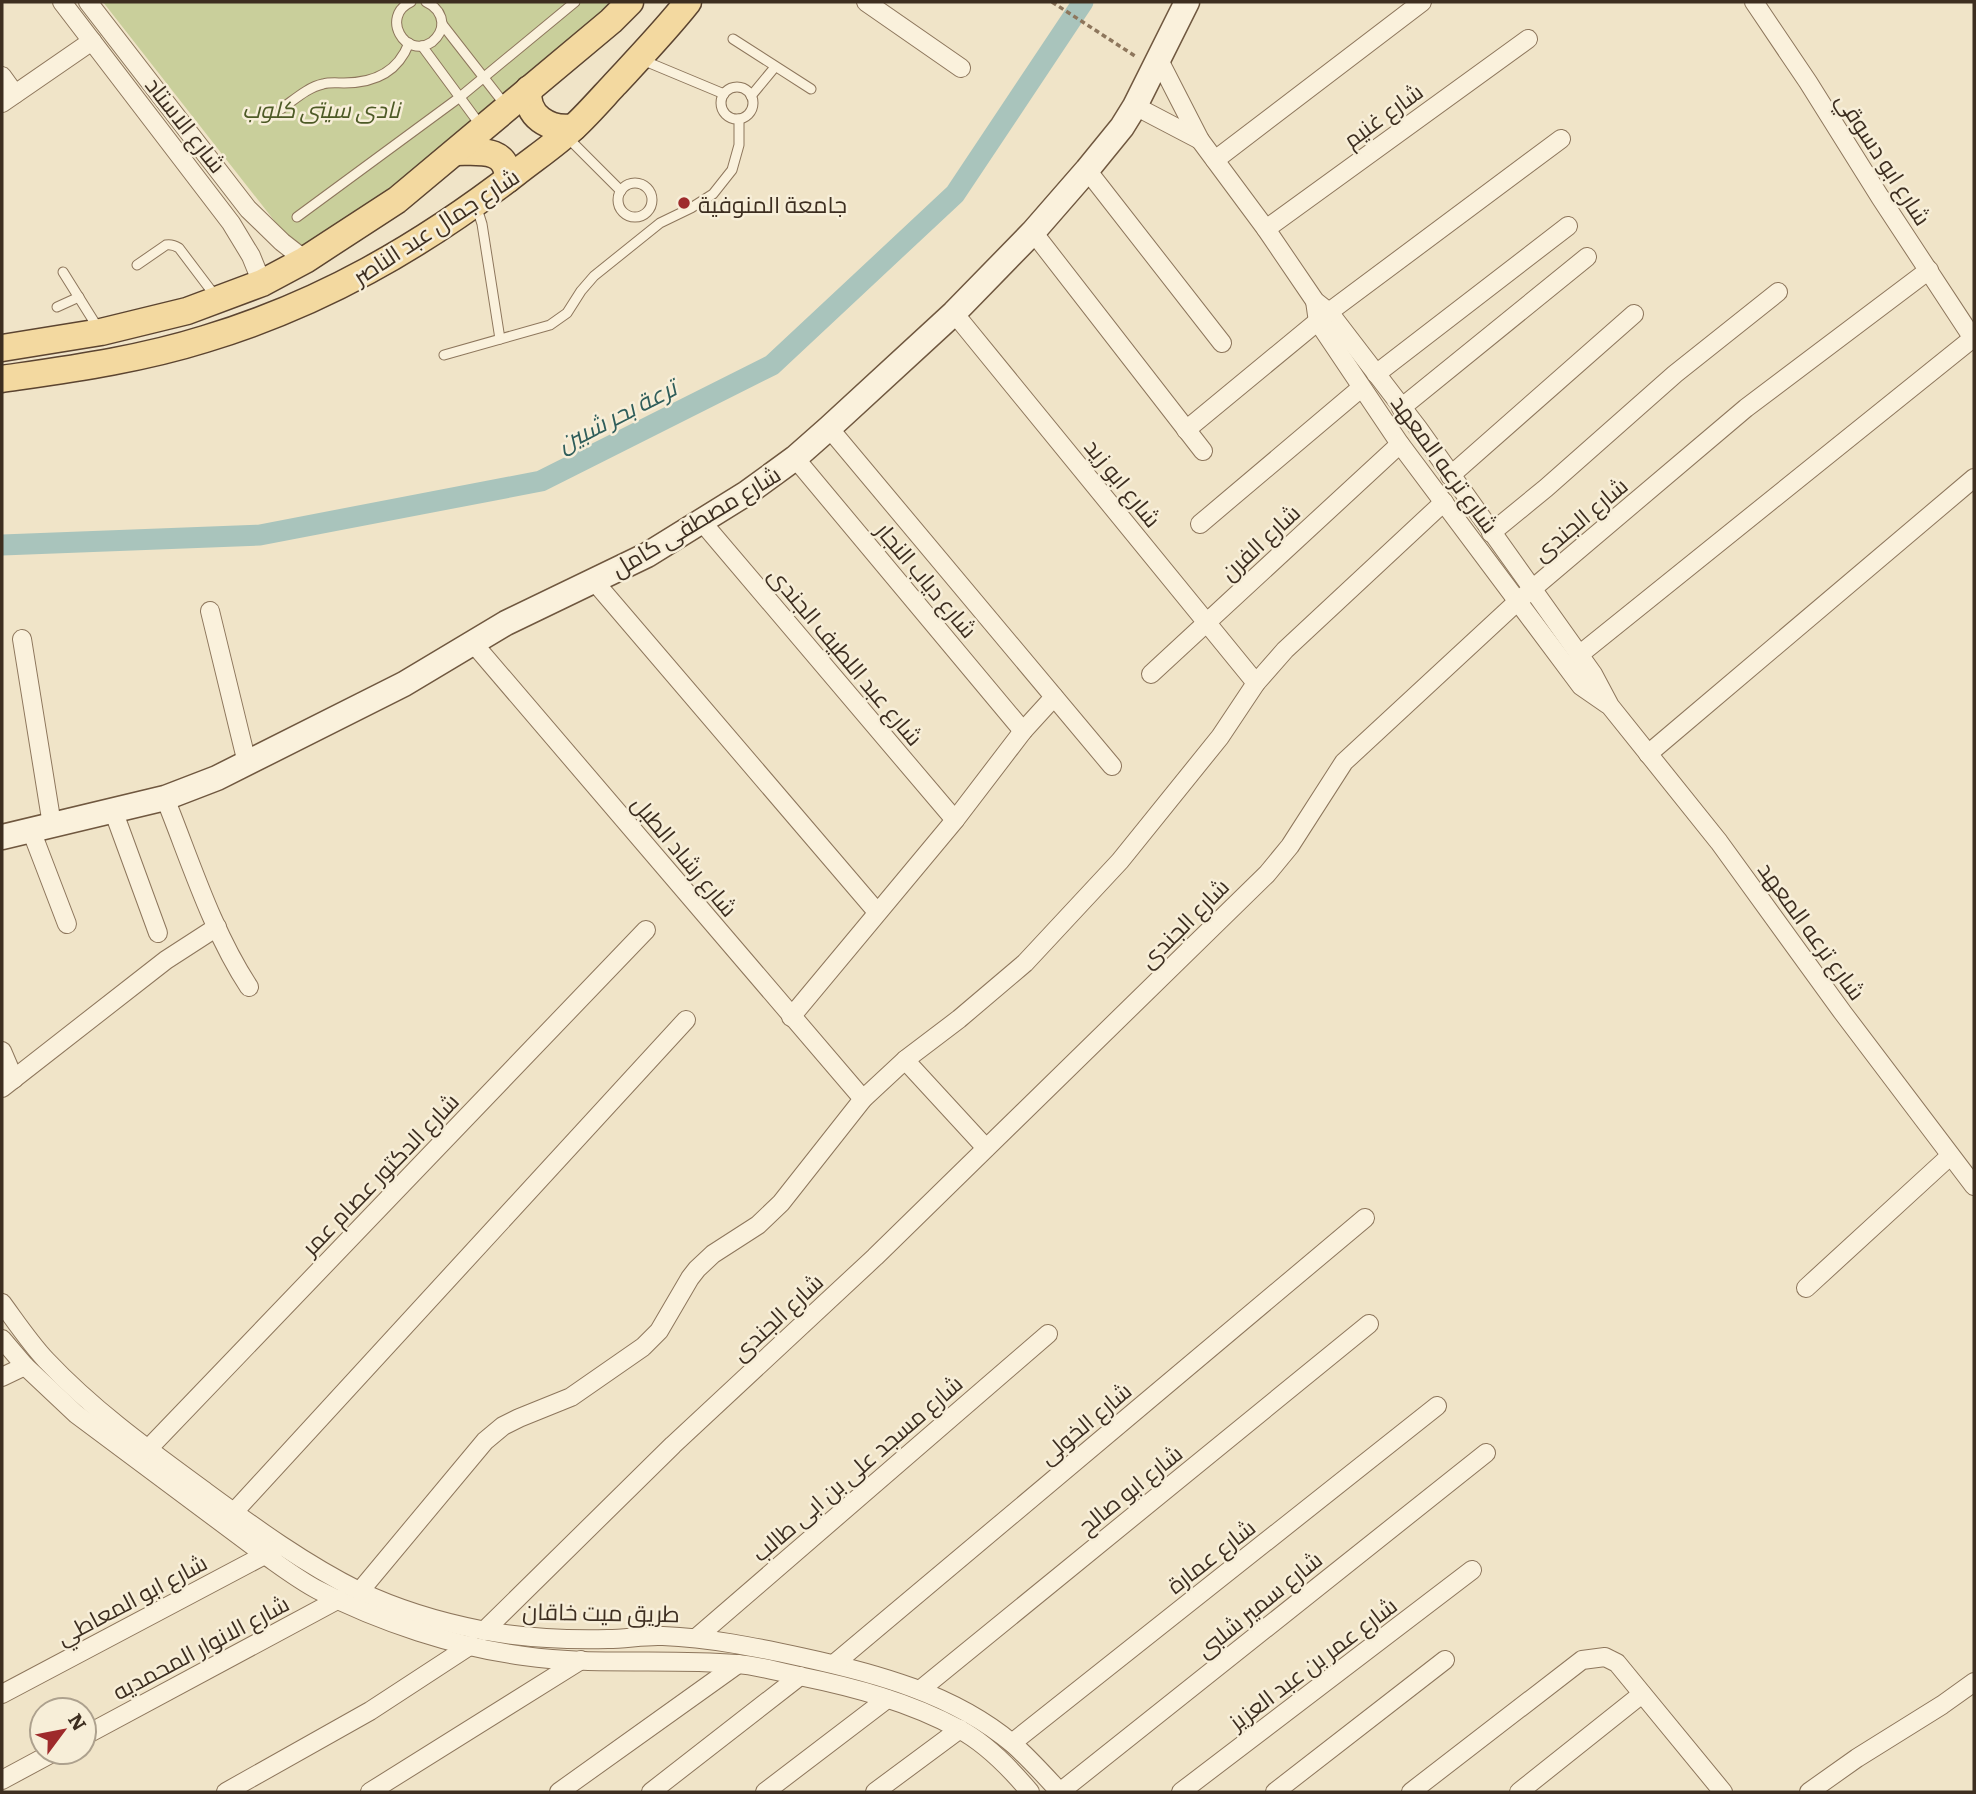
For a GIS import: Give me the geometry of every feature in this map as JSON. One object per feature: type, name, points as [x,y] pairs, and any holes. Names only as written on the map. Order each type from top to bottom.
[{"type":"main road","name":"شارع جمال عبد الناصر","points":[[2,348],[101,332],[187,311],[262,283],[305,260],[397,200],[611,21],[630,2]]},
{"type":"main road","name":"شارع جمال عبد الناصر","points":[[2,379],[152,354],[274,316],[349,282],[475,204],[570,131],[688,2]]},
{"type":"main road","name":"شارع مصطفى كامل","points":[[2,837],[165,798],[201,786],[404,684],[506,623],[647,555],[747,493],[795,458],[829,428],[954,313],[1033,232],[1087,170],[1136,106],[1186,2]]},
{"type":"main road","points":[[529,89],[527,97],[536,116],[544,123],[570,131]]},
{"type":"main road","points":[[456,152],[497,155],[505,165],[508,179]]},
{"type":"street","name":"شارع الاستاد","points":[[62,2],[231,223],[251,256],[262,283]]},
{"type":"street","name":"شارع الاستاد","points":[[88,2],[248,209],[305,260]]},
{"type":"street","points":[[866,2],[961,68]]},
{"type":"street","points":[[1215,160],[1422,2]]},
{"type":"street","name":"شارع ابو دسوقي","points":[[1754,2],[1974,339]]},
{"type":"street","name":"شارع غنيم","points":[[1266,229],[1528,38]]},
{"type":"street","points":[[2,76],[8,98],[92,41]]},
{"type":"street","name":"شارع ترعه المعهد","points":[[1158,60],[1200,140],[1266,229],[1321,312],[1361,388],[1400,444],[1444,502],[1593,674],[1610,706],[1719,842],[1851,1024],[1974,1186]]},
{"type":"street","name":"شارع ترعه المعهد","points":[[1136,106],[1200,140]]},
{"type":"street","points":[[1186,430],[1321,312],[1561,139]]},
{"type":"street","points":[[1087,170],[1222,343]]},
{"type":"street","points":[[1376,374],[1568,226]]},
{"type":"street","points":[[1033,232],[1203,451]]},
{"type":"street","points":[[1401,408],[1587,257]]},
{"type":"street","name":"شارع الجندى","points":[[484,1630],[673,1445],[875,1256],[1267,874],[1290,846],[1344,762],[1525,595],[1746,408],[1929,270]]},
{"type":"street","points":[[1491,533],[1675,374],[1778,292]]},
{"type":"street","name":"شارع ترعه المعهد","points":[[1321,312],[1376,374],[1491,533],[1525,595],[1581,686],[1610,706]]},
{"type":"street","name":"شارع ابو زيد","points":[[954,313],[1256,683]]},
{"type":"street","points":[[1450,476],[1634,314]]},
{"type":"street","points":[[1578,655],[1974,339]]},
{"type":"street","points":[[1200,524],[1361,388]]},
{"type":"street","points":[[829,428],[1112,766]]},
{"type":"street","name":"شارع الفرن","points":[[1151,674],[1400,444]]},
{"type":"street","points":[[1417,467],[1433,451]]},
{"type":"street","name":"شارع دياب النجار","points":[[795,458],[1023,731]]},
{"type":"street","points":[[1647,754],[1974,478]]},
{"type":"street","points":[[360,1591],[485,1441],[503,1426],[572,1396],[653,1338],[697,1269],[713,1254],[758,1225],[781,1203],[863,1099],[905,1060],[1025,963],[1120,861],[1229,725],[1256,683],[1285,650],[1444,502]]},
{"type":"street","name":"شارع عبد اللطيف الجندى","points":[[702,522],[955,820]]},
{"type":"street","points":[[594,581],[877,912]]},
{"type":"street","points":[[210,611],[247,763]]},
{"type":"street","points":[[22,639],[41,827],[67,924]]},
{"type":"street","name":"شارع رشاد الطبل","points":[[473,643],[863,1099]]},
{"type":"street","points":[[792,1017],[955,820],[1023,731],[1054,697]]},
{"type":"street","points":[[165,798],[217,927],[230,956],[249,987]]},
{"type":"street","points":[[113,810],[158,933]]},
{"type":"street","points":[[2,1051],[8,1083],[166,960],[217,927]]},
{"type":"street","name":"شارع الدكتور عصام عمر","points":[[148,1450],[646,930]]},
{"type":"street","points":[[234,1513],[686,1020]]},
{"type":"street","points":[[905,1060],[986,1148]]},
{"type":"street","points":[[1806,1288],[1950,1156]]},
{"type":"street","name":"شارع الخولى","points":[[834,1664],[1365,1218]]},
{"type":"street","name":"طريق ميت خاقان","points":[[2,1303],[45,1359],[107,1418],[282,1546],[360,1591],[419,1613],[484,1630],[563,1639],[611,1640],[658,1636],[696,1638],[834,1664],[920,1690],[969,1714],[1012,1744],[1060,1792]]},
{"type":"street","name":"شارع ابو صالح","points":[[920,1690],[1369,1324]]},
{"type":"street","name":"شارع مسجد على بن ابى طالب","points":[[696,1638],[1048,1334]]},
{"type":"street","name":"طريق ميت خاقان","points":[[2,1339],[25,1366],[76,1414],[296,1577],[339,1599],[407,1627],[526,1657],[738,1664],[823,1681],[887,1699],[960,1730],[995,1755],[1030,1792]]},
{"type":"street","points":[[2,1377],[25,1366]]},
{"type":"street","name":"شارع عمارة","points":[[1012,1744],[1437,1406]]},
{"type":"street","name":"شارع سمير شلبى","points":[[1060,1792],[1486,1453]]},
{"type":"street","name":"شارع ابو المعاطي","points":[[2,1694],[282,1546]]},
{"type":"street","name":"شارع عمر بن عبد العزيز","points":[[1181,1792],[1472,1570]]},
{"type":"street","name":"شارع الانوار المحمديه","points":[[98,1728],[339,1599]]},
{"type":"street","points":[[226,1792],[370,1711],[471,1645]]},
{"type":"street","points":[[1411,1792],[1582,1660],[1605,1657],[1617,1663],[1723,1792]]},
{"type":"street","points":[[370,1792],[581,1660]]},
{"type":"street","points":[[1275,1792],[1445,1660]]},
{"type":"street","points":[[559,1792],[738,1664]]},
{"type":"street","points":[[651,1792],[800,1676]]},
{"type":"street","points":[[1810,1792],[1974,1682]]},
{"type":"street","points":[[1519,1792],[1642,1694]]},
{"type":"street","points":[[765,1792],[887,1699]]},
{"type":"street","points":[[875,1792],[960,1730]]},
{"type":"street","points":[[2,1780],[28,1766]]},
{"type":"lane","points":[[408,2],[396,21],[399,34],[409,43],[422,46],[430,43],[436,38],[442,24]]},
{"type":"lane","points":[[426,2],[436,9],[442,24],[507,107]]},
{"type":"lane","points":[[297,217],[460,97],[575,2]]},
{"type":"lane","points":[[733,39],[811,89]]},
{"type":"lane","points":[[281,109],[320,85],[355,82],[388,72],[398,65],[409,43]]},
{"type":"lane","points":[[422,46],[483,128]]},
{"type":"lane","points":[[639,58],[724,94]]},
{"type":"lane","points":[[751,96],[775,67]]},
{"type":"lane","points":[[741,88],[751,96],[752,108],[749,114],[739,119],[728,116],[724,111],[724,94],[729,90],[741,88]]},
{"type":"lane","points":[[444,355],[556,322],[567,313],[594,276],[660,223],[713,194],[732,170],[739,145],[739,119]]},
{"type":"lane","points":[[570,131],[621,191]]},
{"type":"lane","points":[[632,184],[644,186],[651,197],[649,210],[638,217],[625,214],[618,203],[621,191],[632,184]]},
{"type":"lane","points":[[475,204],[482,224],[500,339]]},
{"type":"lane","points":[[649,210],[660,223]]},
{"type":"lane","points":[[137,265],[166,245],[175,246],[218,300]]},
{"type":"lane","points":[[63,272],[101,332]]},
{"type":"lane","points":[[57,307],[79,297]]},
{"type":"path","points":[[1052,2],[1128,52]]},
{"type":"green space","name":"نادى سيتى كلوب","points":[[103,2],[618,2],[305,260]]},
{"type":"waterway","name":"ترعة بحر شبين","points":[[2,545],[260,535],[541,481],[772,365],[955,194],[1083,2]]},
{"type":"place","name":"جامعة المنوفية","points":[[684,203]]}]
